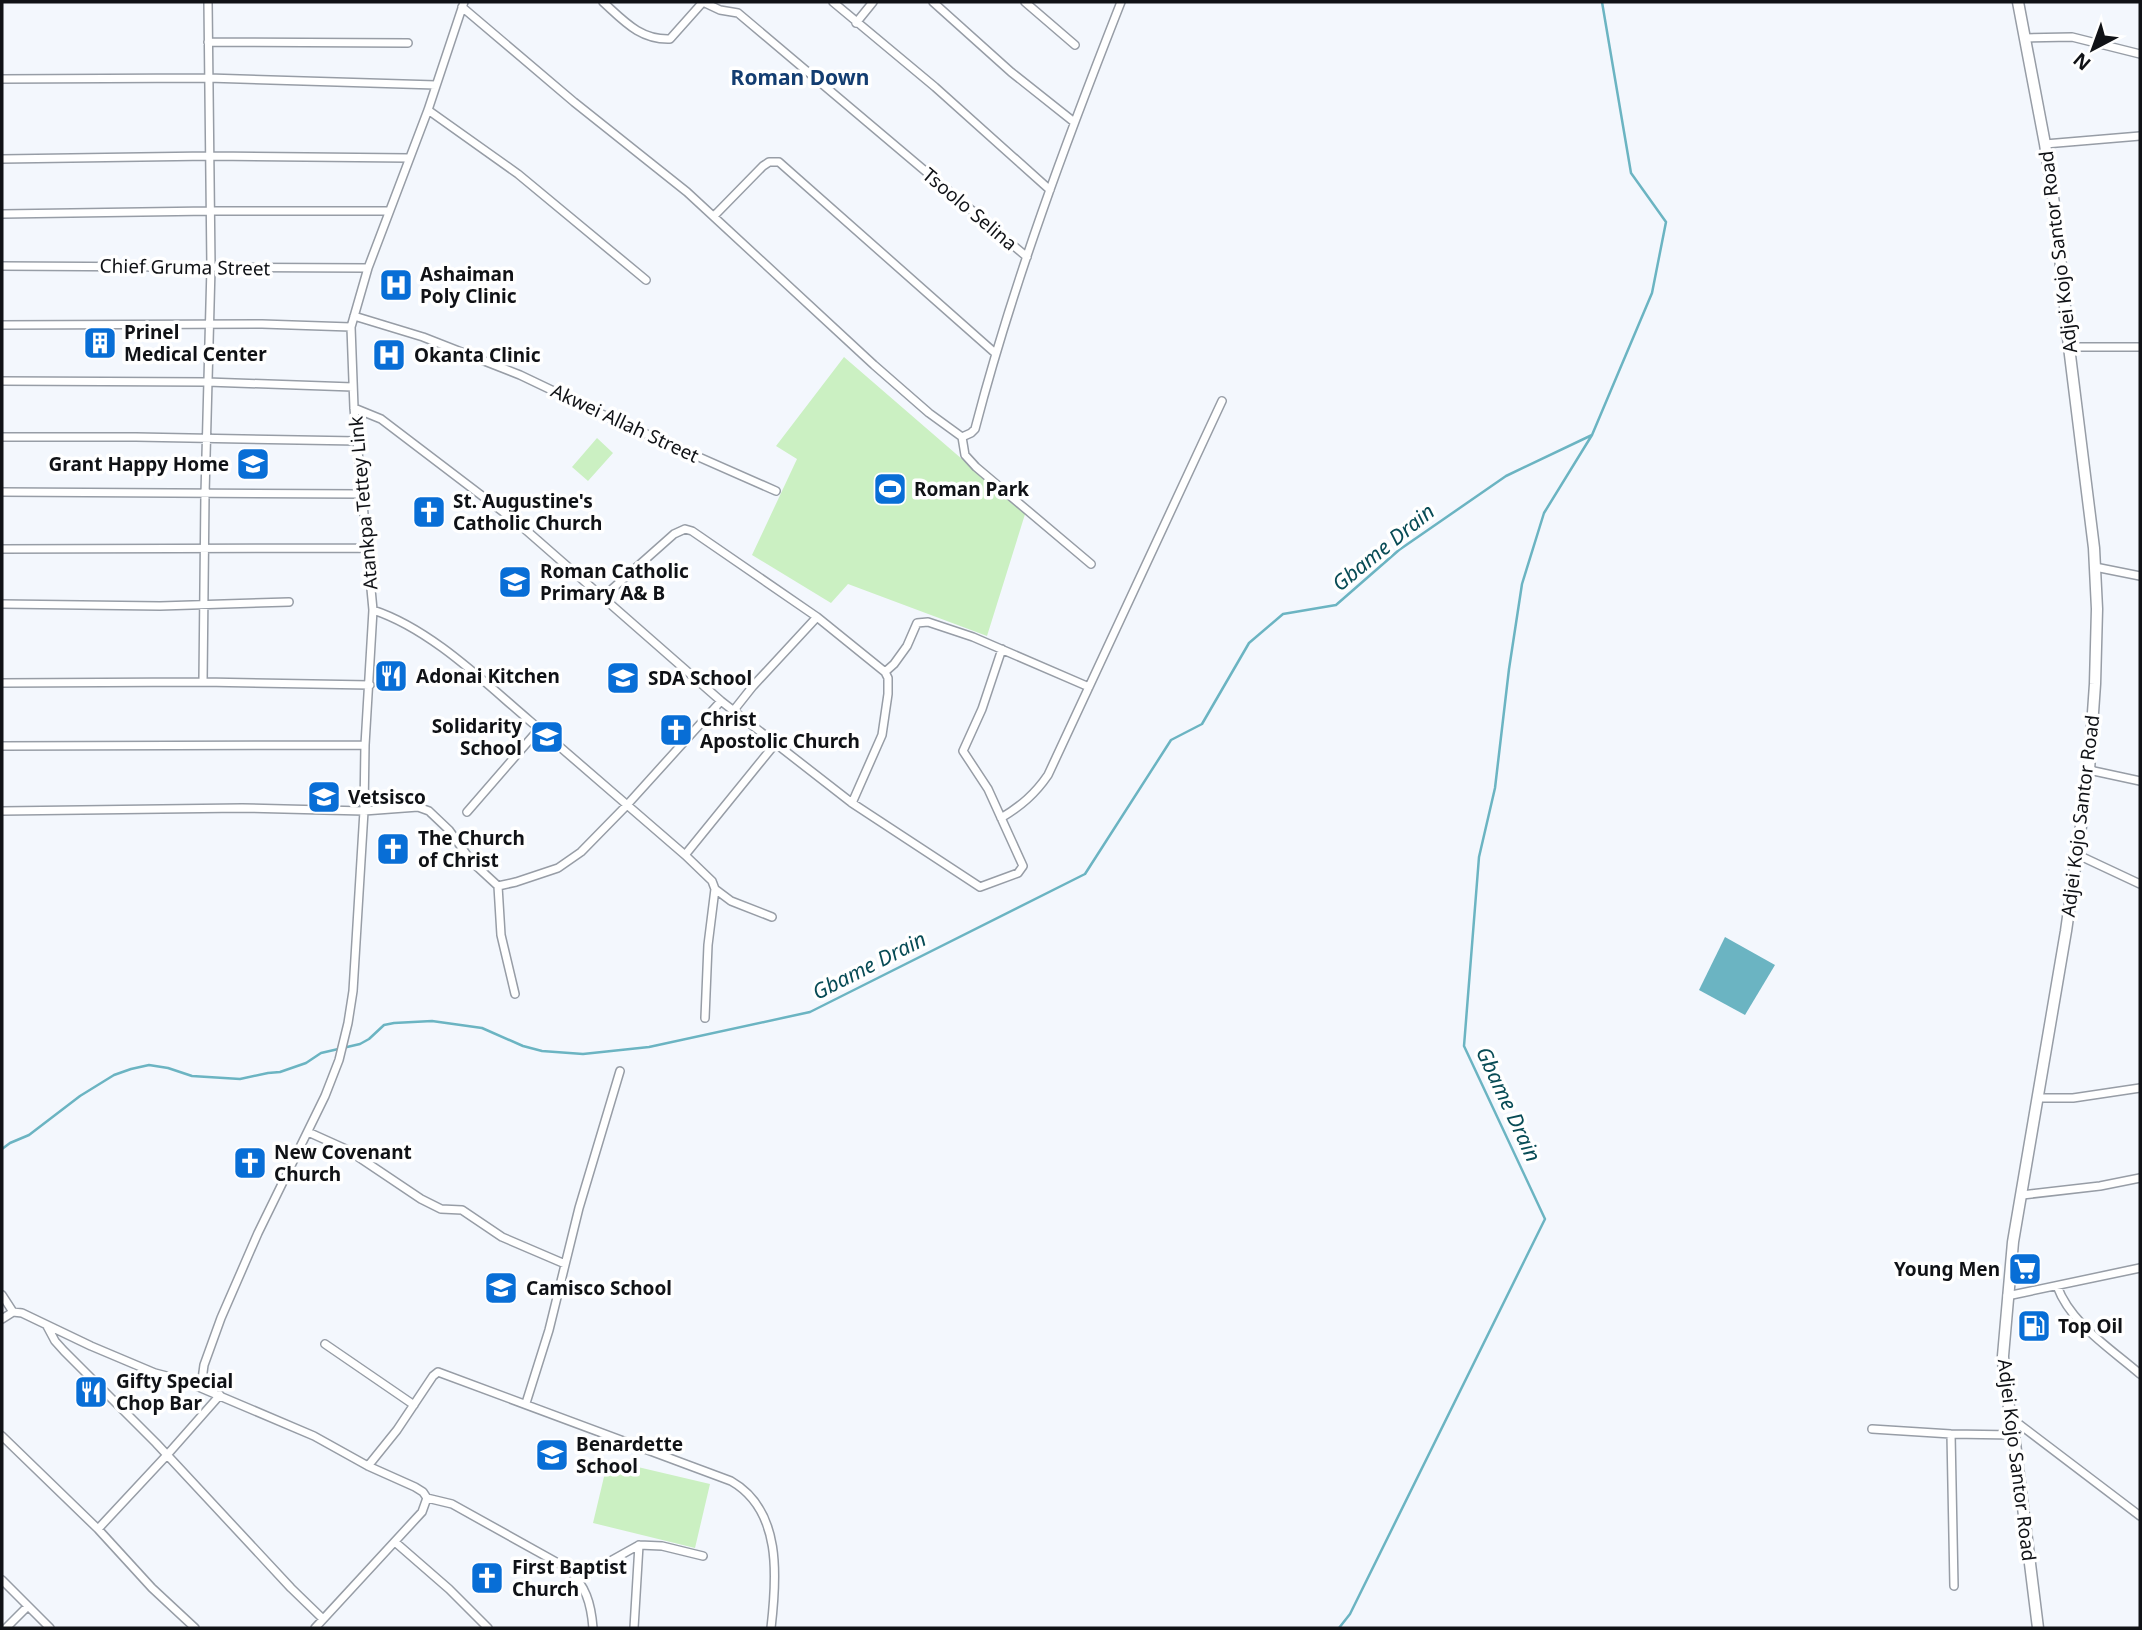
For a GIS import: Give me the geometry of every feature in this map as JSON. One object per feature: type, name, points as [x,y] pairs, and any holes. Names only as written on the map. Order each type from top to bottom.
[{"type":"street","points":[[203,681],[211,267],[208,2]]},
{"type":"street","name":"Tsoolo Selina","points":[[603,2],[630,26],[658,40],[670,39],[703,2],[720,10],[738,13],[1027,257],[1074,122],[1121,2]]},
{"type":"street","points":[[833,2],[935,87],[1050,190]]},
{"type":"street","points":[[856,23],[873,2]]},
{"type":"street","points":[[933,2],[1011,72],[1074,122]]},
{"type":"street","points":[[1026,2],[1075,45]]},
{"type":"street","name":"Adjei Kojo Santor Road","points":[[2018,2],[2056,217],[2095,567],[2095,684],[2089,771],[2013,1242],[2003,1356],[2038,1628]]},
{"type":"street","points":[[463,4],[574,102],[687,192],[874,365],[929,413],[962,437],[965,455],[976,467],[1091,564]]},
{"type":"street","name":"Atankpa Tettey Link","points":[[201,1387],[204,1365],[220,1318],[308,1132],[339,1060],[348,1023],[353,990],[364,811],[373,610],[354,408],[351,327],[368,268],[428,110],[463,4]]},
{"type":"street","points":[[2025,38],[2072,37],[2140,54]]},
{"type":"street","points":[[208,42],[408,43]]},
{"type":"street","points":[[2,79],[208,78],[436,85]]},
{"type":"street","points":[[428,110],[517,174],[646,280]]},
{"type":"street","points":[[2045,144],[2140,136]]},
{"type":"street","points":[[2,159],[210,156],[409,158]]},
{"type":"street","points":[[714,216],[763,166],[769,162],[779,162],[995,353]]},
{"type":"street","points":[[2,214],[389,211]]},
{"type":"street","points":[[962,437],[975,429],[995,353],[1027,257]]},
{"type":"street","name":"Chief Gruma Street","points":[[2,267],[368,268]]},
{"type":"street","name":"Akwei Allah Street","points":[[354,316],[423,337],[520,375],[776,491]]},
{"type":"street","points":[[2,325],[210,324],[351,327]]},
{"type":"street","points":[[2069,348],[2140,347]]},
{"type":"street","points":[[2,381],[207,382],[353,387]]},
{"type":"street","points":[[1001,818],[1039,789],[1048,775],[1222,401]]},
{"type":"street","points":[[354,408],[381,419],[498,508],[720,701],[852,803],[980,887],[1018,873],[1023,866],[988,789],[963,751],[982,709],[1002,649]]},
{"type":"street","points":[[2,437],[358,441]]},
{"type":"street","points":[[2,492],[363,494]]},
{"type":"street","points":[[603,597],[674,534],[685,529],[702,536],[817,617],[885,672],[888,678],[888,694],[882,735],[852,803]]},
{"type":"street","points":[[2,549],[368,548]]},
{"type":"street","points":[[2095,567],[2140,576]]},
{"type":"street","points":[[2,604],[160,606],[289,602]]},
{"type":"street","points":[[373,610],[415,628],[475,674],[712,881],[715,889],[708,945],[705,1018]]},
{"type":"street","points":[[734,710],[817,617]]},
{"type":"street","points":[[885,672],[907,646],[917,623],[928,622],[1002,649],[1089,687]]},
{"type":"street","points":[[2,683],[203,681],[370,685]]},
{"type":"street","points":[[498,886],[558,868],[584,850],[720,701]]},
{"type":"street","points":[[467,812],[539,729]]},
{"type":"street","points":[[685,855],[775,744]]},
{"type":"street","points":[[2,746],[365,745]]},
{"type":"street","points":[[2089,771],[2140,781]]},
{"type":"street","points":[[2,811],[232,808],[364,811],[418,807],[429,811],[449,830],[472,862],[498,886],[501,935],[515,994]]},
{"type":"street","points":[[2076,855],[2140,884]]},
{"type":"street","points":[[715,889],[731,901],[772,917]]},
{"type":"street","points":[[526,1404],[549,1330],[579,1208],[620,1071]]},
{"type":"street","points":[[2038,1098],[2073,1098],[2140,1088]]},
{"type":"street","points":[[308,1132],[348,1150],[421,1199],[441,1209],[462,1210],[502,1237],[565,1264]]},
{"type":"street","points":[[2022,1195],[2100,1186],[2140,1178]]},
{"type":"street","points":[[2007,1296],[2140,1268]]},
{"type":"street","points":[[2057,1286],[2062,1299],[2081,1323],[2140,1374]]},
{"type":"street","points":[[2,1295],[13,1312]]},
{"type":"street","points":[[2,1319],[13,1312],[22,1313],[155,1373],[220,1395],[314,1436],[368,1466],[415,1487],[423,1492],[427,1499]]},
{"type":"street","points":[[47,1326],[64,1351],[167,1455],[290,1588],[320,1625],[422,1512],[427,1499]]},
{"type":"street","points":[[324,1344],[414,1405]]},
{"type":"street","points":[[368,1466],[438,1371],[731,1481],[750,1494],[762,1513],[773,1549],[775,1581],[771,1628]]},
{"type":"street","points":[[98,1529],[220,1395]]},
{"type":"street","points":[[2011,1418],[2140,1516]]},
{"type":"street","points":[[1871,1429],[2014,1435]]},
{"type":"street","points":[[1951,1434],[1954,1586]]},
{"type":"street","points":[[2,1436],[195,1628]]},
{"type":"street","points":[[427,1499],[453,1504],[567,1568],[586,1590],[591,1605],[593,1628]]},
{"type":"street","points":[[395,1542],[449,1589],[488,1628]]},
{"type":"street","points":[[578,1579],[639,1545],[662,1546],[703,1556]]},
{"type":"street","points":[[634,1628],[639,1545]]},
{"type":"street","points":[[2,1580],[50,1628]]},
{"type":"street","points":[[6,1628],[28,1606]]},
{"type":"green space","name":"Roman Park","points":[[844,357],[1026,511],[987,636],[848,584],[831,603],[752,555],[797,459],[776,446]]},
{"type":"green space","points":[[597,438],[613,453],[588,481],[572,467]]},
{"type":"green space","points":[[608,1460],[710,1484],[695,1548],[593,1523]]},
{"type":"water","points":[[1725,937],[1775,965],[1745,1015],[1699,990]]},
{"type":"waterway","name":"Gbame Drain","points":[[1339,1628],[1350,1614],[1545,1219],[1464,1046],[1479,857],[1495,788],[1522,584],[1544,513],[1592,435],[1652,293],[1666,222],[1631,173],[1602,2]]},
{"type":"waterway","name":"Gbame Drain","points":[[2,1149],[29,1135],[80,1096],[114,1075],[131,1069],[149,1065],[192,1076],[240,1079],[280,1072],[306,1063],[321,1053],[360,1044],[384,1025],[394,1023],[432,1021],[482,1028],[523,1046],[542,1051],[583,1054],[649,1047],[810,1012],[1085,874],[1171,740],[1202,724],[1249,643],[1283,614],[1336,605],[1399,550],[1506,476],[1592,435]]},
{"type":"place","name":"Ashaiman Poly Clinic","points":[[396,285]]},
{"type":"place","name":"Prinel Medical Center","points":[[100,343]]},
{"type":"place","name":"Okanta Clinic","points":[[389,355]]},
{"type":"place","name":"Grant Happy Home","points":[[253,464]]},
{"type":"place","name":"Roman Park","points":[[890,489]]},
{"type":"place","name":"St. Augustine's Catholic Church","points":[[429,512]]},
{"type":"place","name":"Roman Catholic Primary A& B","points":[[515,582]]},
{"type":"place","name":"Adonai Kitchen","points":[[391,676]]},
{"type":"place","name":"SDA School","points":[[623,678]]},
{"type":"place","name":"Christ Apostolic Church","points":[[676,730]]},
{"type":"place","name":"Solidarity School","points":[[547,737]]},
{"type":"place","name":"Vetsisco","points":[[324,797]]},
{"type":"place","name":"The Church of Christ","points":[[393,849]]},
{"type":"place","name":"New Covenant Church","points":[[250,1163]]},
{"type":"place","name":"Young Men","points":[[2025,1269]]},
{"type":"place","name":"Camisco School","points":[[501,1288]]},
{"type":"place","name":"Top Oil","points":[[2034,1326]]},
{"type":"place","name":"Gifty Special Chop Bar","points":[[91,1392]]},
{"type":"place","name":"Benardette School","points":[[552,1455]]},
{"type":"place","name":"First Baptist Church","points":[[487,1578]]},
{"type":"district","name":"Roman Down","points":[[800,77]]}]
